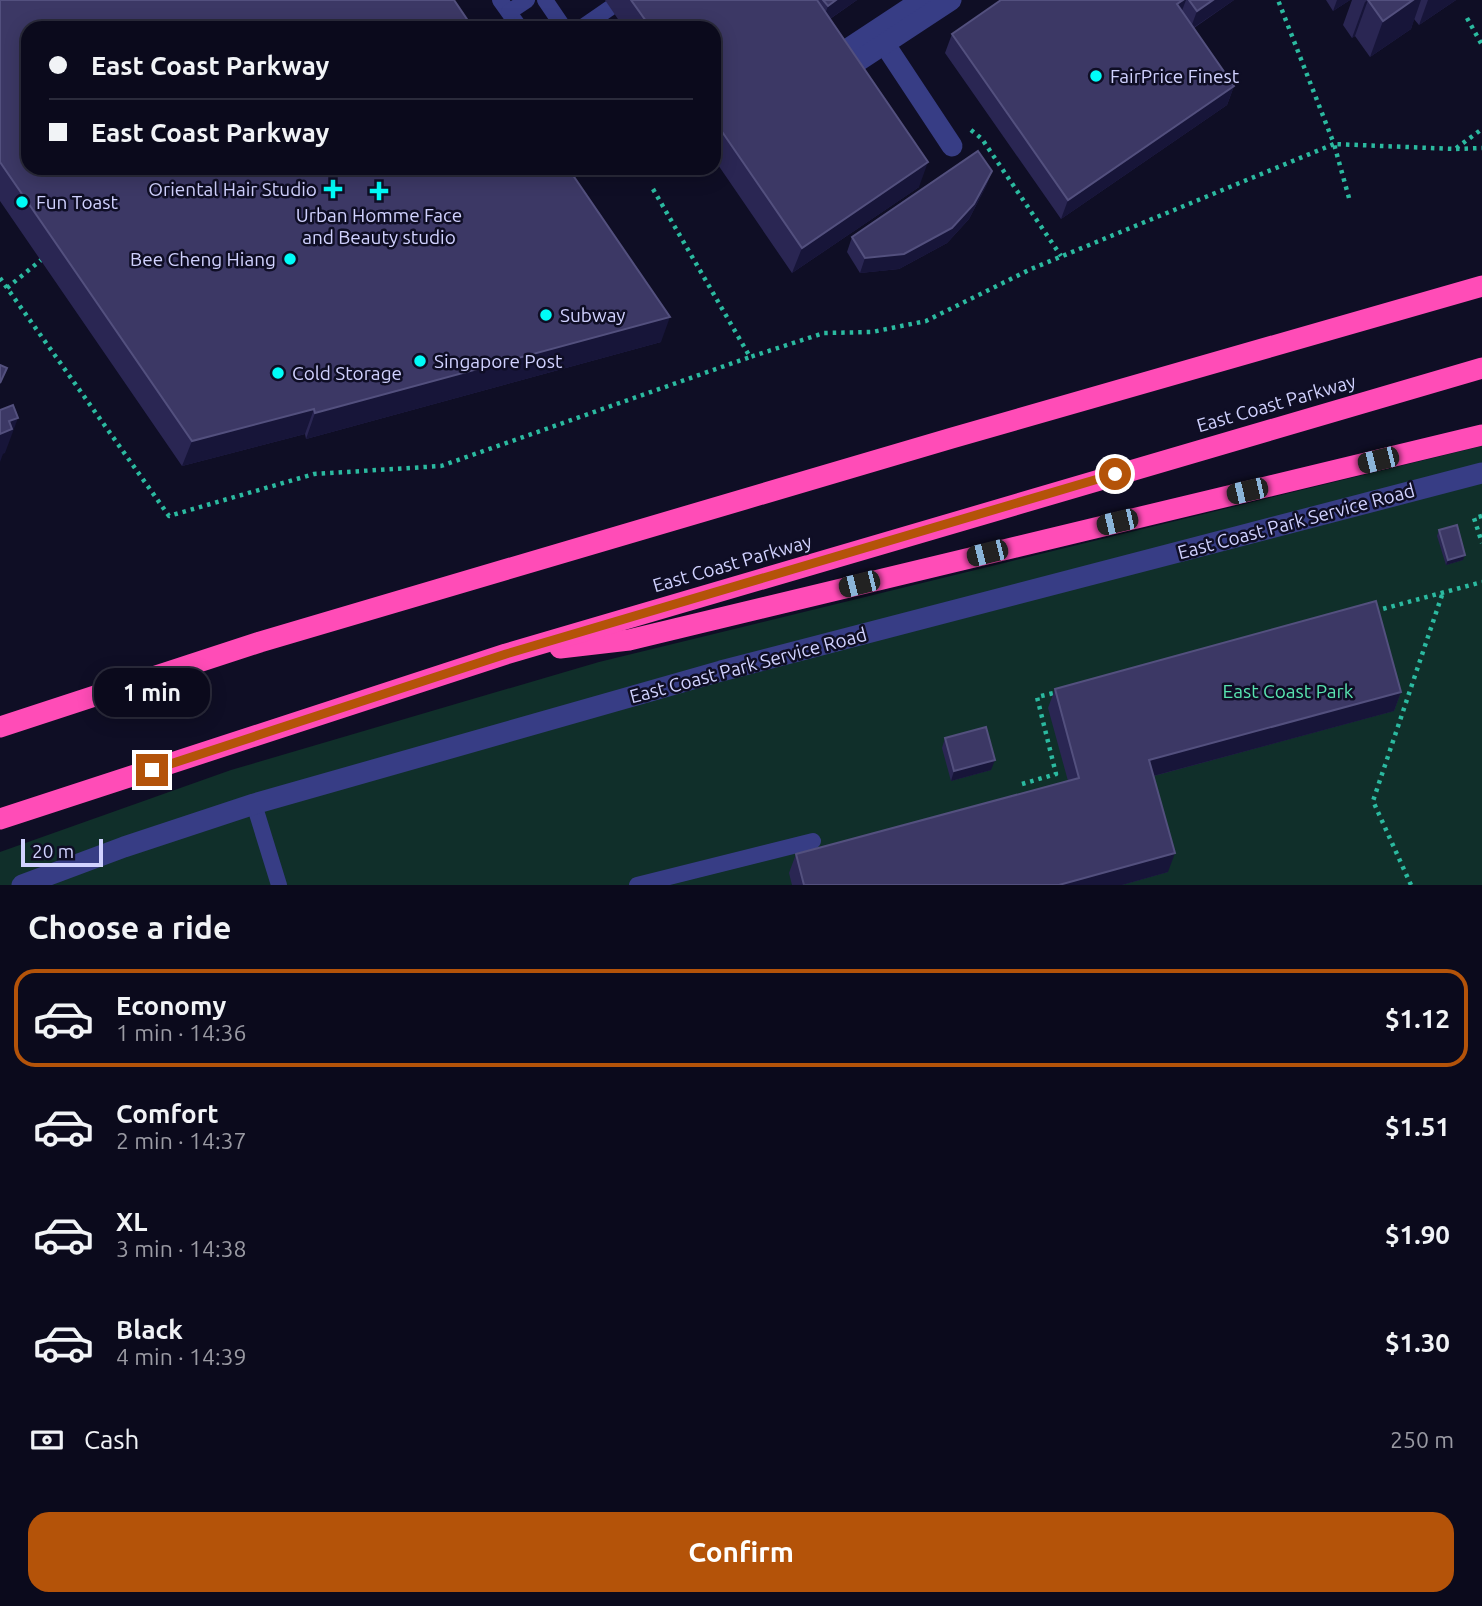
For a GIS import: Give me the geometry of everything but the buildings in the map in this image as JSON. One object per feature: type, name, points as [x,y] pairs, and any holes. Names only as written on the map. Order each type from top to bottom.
[{"type":"highway","points":[[0,727],[260,642],[1482,285]]},
{"type":"highway","name":"East Coast Parkway","points":[[0,819],[506,654],[1482,368]]},
{"type":"highway","points":[[506,654],[629,640],[1482,435]]},
{"type":"street","points":[[880,37],[922,0]]},
{"type":"street","points":[[835,66],[880,37],[951,0]]},
{"type":"street","points":[[880,37],[953,146]]},
{"type":"street","name":"East Coast Park Service Road","points":[[22,885],[124,847],[254,804],[721,671],[1482,473]]},
{"type":"lane","points":[[515,21],[505,6],[527,0]]},
{"type":"lane","points":[[544,0],[559,21]]},
{"type":"lane","points":[[591,21],[610,8]]},
{"type":"lane","points":[[254,804],[279,885]]},
{"type":"lane","points":[[637,885],[813,841]]},
{"type":"path","points":[[1278,0],[1334,144],[1349,198]]},
{"type":"path","points":[[1468,18],[1482,45]]},
{"type":"path","points":[[1455,149],[1482,129]]},
{"type":"path","points":[[982,139],[1061,256]]},
{"type":"path","points":[[0,278],[169,516],[314,474],[441,466],[824,333],[872,332],[926,321],[1031,269],[1334,144],[1482,148]]},
{"type":"path","points":[[653,189],[750,357]]},
{"type":"path","points":[[7,288],[41,260]]},
{"type":"path","points":[[1482,516],[1474,518],[1482,543]]},
{"type":"path","points":[[1368,613],[1482,582]]},
{"type":"path","points":[[1411,885],[1373,801],[1443,592]]},
{"type":"path","points":[[1023,783],[1056,775],[1037,697],[1063,691]]},
{"type":"green space","name":"East Coast Park","points":[[1482,446],[1482,885],[0,885],[0,852],[231,770],[599,662]]},
{"type":"place","name":"FairPrice Finest","points":[[1096,76]]},
{"type":"place","name":"Oriental Hair Studio","points":[[333,189]]},
{"type":"place","name":"Urban Homme Face and Beauty studio","points":[[379,191]]},
{"type":"place","name":"Fun Toast","points":[[22,202]]},
{"type":"place","name":"Bee Cheng Hiang","points":[[290,259]]},
{"type":"place","name":"Subway","points":[[546,315]]},
{"type":"place","name":"Singapore Post","points":[[420,361]]},
{"type":"place","name":"Cold Storage","points":[[278,373]]},
{"type":"route","points":[[152,770],[506,654],[1115,474]]}]
